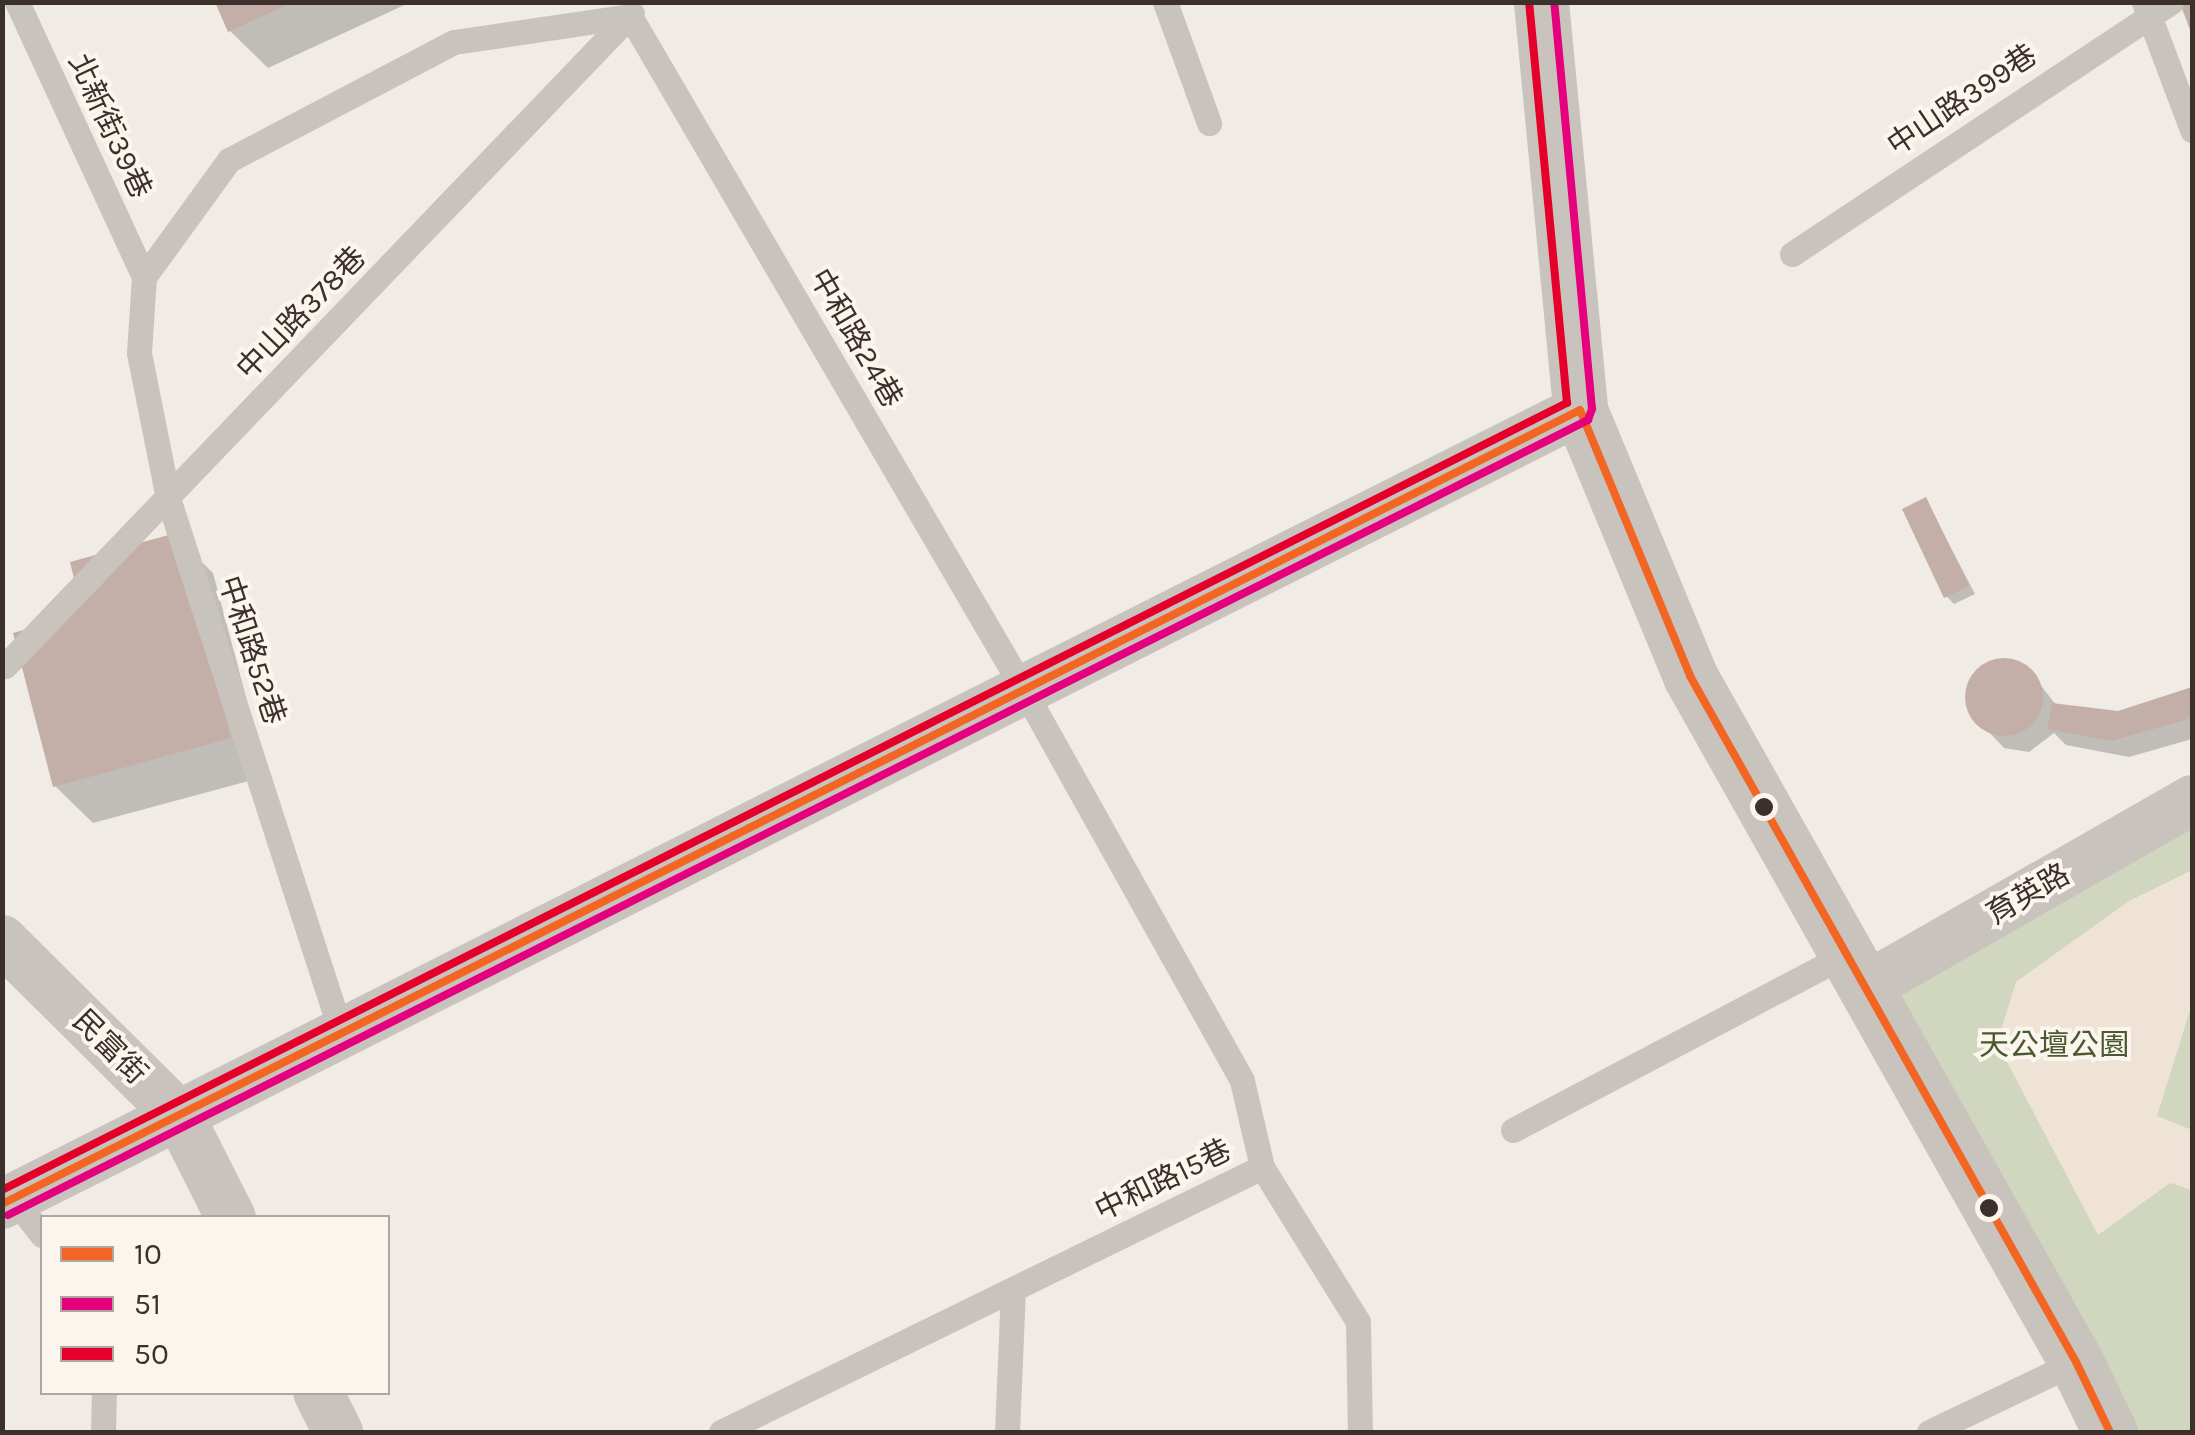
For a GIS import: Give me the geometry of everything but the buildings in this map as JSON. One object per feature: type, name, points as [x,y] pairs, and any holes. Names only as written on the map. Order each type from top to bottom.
[{"type":"street","points":[[1541,2],[1580,410],[1690,676],[2076,1362],[2110,1432]]},
{"type":"street","points":[[19,1212],[180,1117],[1580,410]]},
{"type":"street","name":"育英路","points":[[1854,972],[2192,800]]},
{"type":"street","name":"民富街","points":[[2,940],[180,1117],[229,1215]]},
{"type":"street","points":[[320,1395],[338,1432]]},
{"type":"lane","name":"北新街39巷","points":[[17,2],[144,278]]},
{"type":"lane","points":[[1164,2],[1209,123]]},
{"type":"lane","points":[[2154,6],[2192,130]]},
{"type":"lane","name":"中山路399巷","points":[[1792,254],[2154,6]]},
{"type":"lane","points":[[144,278],[229,160],[454,42],[636,9]]},
{"type":"lane","name":"中山路378巷","points":[[6,666],[636,9]]},
{"type":"lane","name":"中和路24巷","points":[[636,9],[1025,692]]},
{"type":"lane","name":"中和路52巷","points":[[144,278],[138,353],[168,498],[342,1035]]},
{"type":"lane","name":"中和路15巷","points":[[721,1432],[1262,1168],[1242,1081],[1025,692]]},
{"type":"lane","points":[[1513,1130],[1854,972]]},
{"type":"lane","points":[[1262,1168],[1358,1322],[1360,1432]]},
{"type":"lane","points":[[1007,1432],[1013,1290]]},
{"type":"lane","points":[[1929,1432],[2076,1362]]},
{"type":"lane","points":[[103,1432],[104,1395]]},
{"type":"green space","name":"天公壇公園","points":[[2192,811],[2192,1432],[2100,1432],[1864,988]]},
{"type":"shaded area","points":[[2192,870],[2192,1004],[2157,1116],[2192,1130],[2192,1190],[2170,1183],[2098,1235],[1997,1043],[2016,982],[2129,901]]},
{"type":"transit line","name":"51","points":[[8,1215],[1588,420],[1592,409],[1554,2]]},
{"type":"transit line","name":"50","points":[[2,1190],[1567,403],[1529,3]]},
{"type":"transit line","name":"10","points":[[1580,410],[1690,676],[2076,1362],[2110,1432]]},
{"type":"transit line","name":"10","points":[[2,1204],[1580,410]]}]
